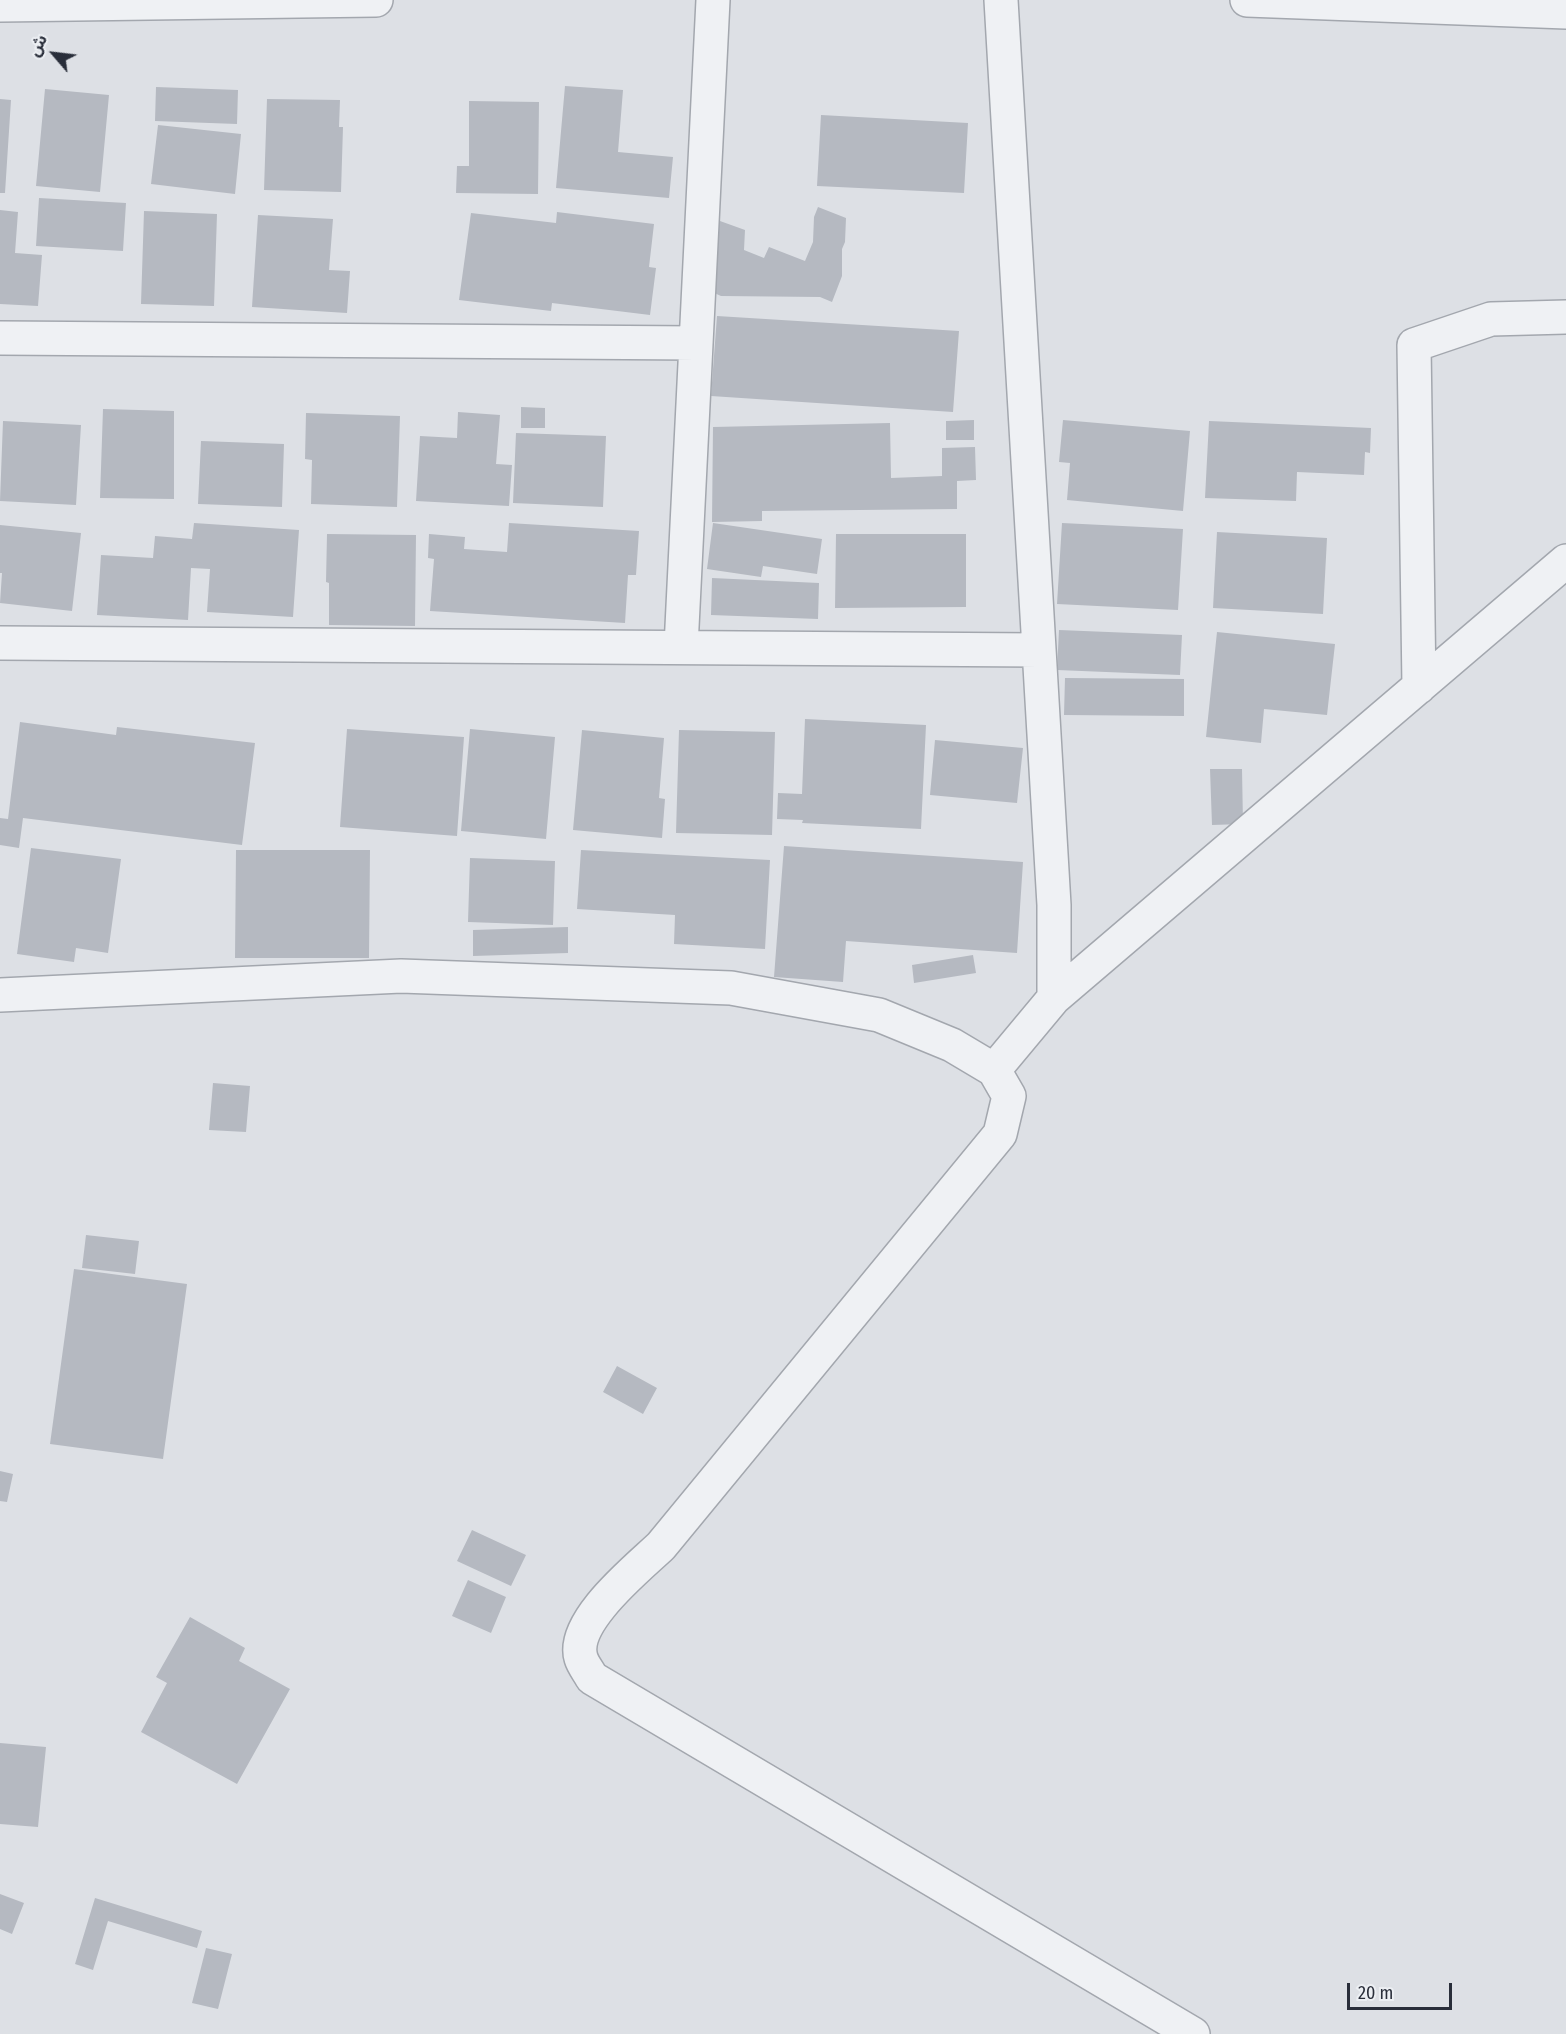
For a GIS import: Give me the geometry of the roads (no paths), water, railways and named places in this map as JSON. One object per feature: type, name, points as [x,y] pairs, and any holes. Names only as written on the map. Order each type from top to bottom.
[{"type":"street","points":[[0,5],[376,0]]},
{"type":"street","points":[[681,647],[712,0]]},
{"type":"street","points":[[1001,0],[1054,905],[1054,998]]},
{"type":"street","points":[[1247,0],[1491,4],[1566,12]]},
{"type":"street","points":[[1419,687],[1414,345],[1491,319],[1566,317]]},
{"type":"street","points":[[0,338],[696,343]]},
{"type":"street","points":[[994,1070],[1054,998],[1566,561]]},
{"type":"street","points":[[0,643],[1039,650]]},
{"type":"street","points":[[0,995],[401,976],[731,988],[879,1015],[952,1045],[994,1070],[1009,1096],[1000,1134],[661,1546],[604,1598],[581,1637],[580,1657],[592,1678],[1193,2034]]}]
